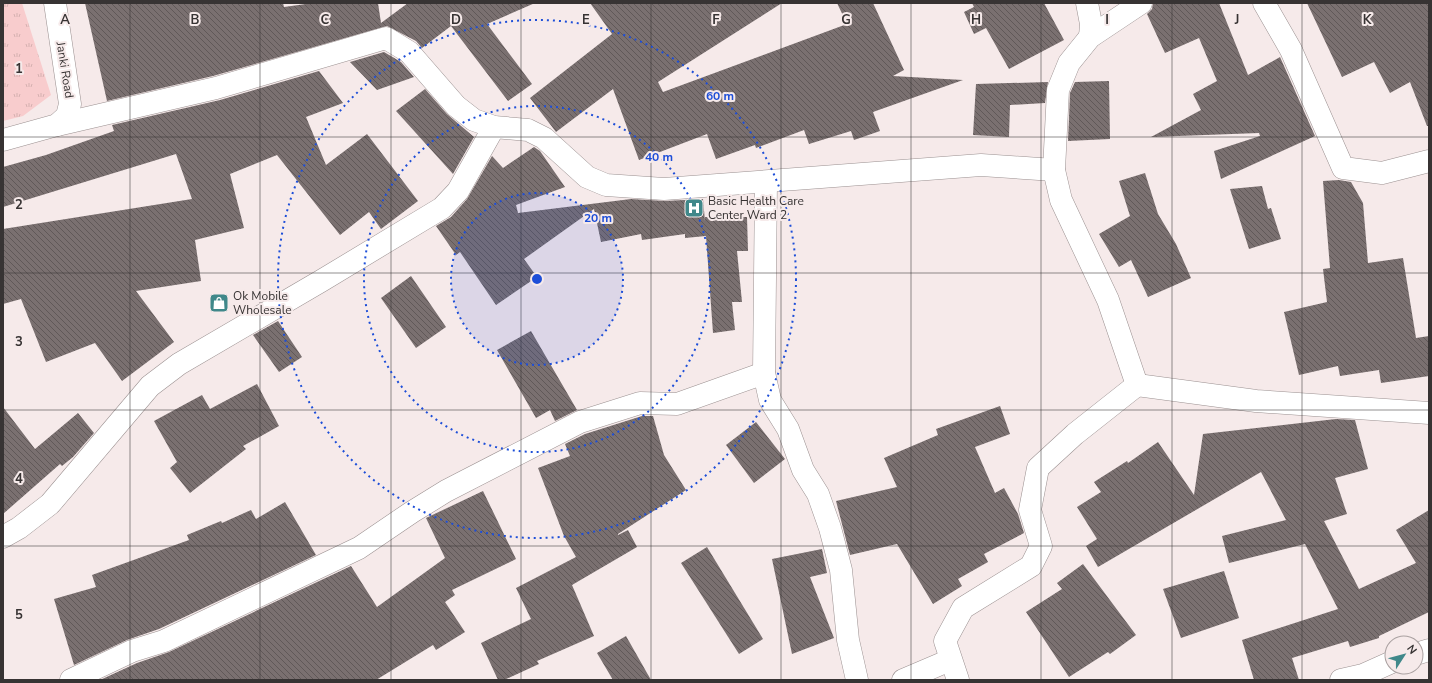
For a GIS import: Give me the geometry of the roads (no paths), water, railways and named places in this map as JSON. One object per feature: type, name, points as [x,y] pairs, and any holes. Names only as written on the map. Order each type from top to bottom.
[{"type":"street","name":"Janki Road","points":[[55,3],[70,104],[67,116],[57,125]]},
{"type":"street","points":[[1087,3],[1091,24],[1090,37]]},
{"type":"street","points":[[1137,385],[1108,300],[1061,200],[1054,170],[1058,90],[1069,63],[1090,37],[1141,3]]},
{"type":"street","points":[[1264,3],[1291,50],[1343,168],[1382,173],[1429,161]]},
{"type":"street","points":[[3,140],[57,125],[216,88],[386,38],[408,52],[456,106],[474,120],[494,127],[528,130],[544,138],[587,177],[606,185],[664,189],[981,166],[1054,170]]},
{"type":"street","points":[[3,537],[19,528],[50,504],[150,386],[179,364],[442,208],[458,191],[494,127]]},
{"type":"street","points":[[766,182],[764,373],[770,400],[788,430],[803,470],[818,494],[830,528],[841,570],[848,640],[857,680]]},
{"type":"street","points":[[71,680],[132,651],[164,641],[359,548],[446,491],[580,422],[640,403],[677,404],[764,373]]},
{"type":"street","points":[[958,680],[950,660],[945,641],[963,608],[1031,566],[1041,546],[1030,510],[1038,468],[1075,434],[1137,385],[1256,401],[1429,413]]},
{"type":"street","points":[[903,680],[950,660]]},
{"type":"street","points":[[1341,680],[1363,675],[1384,666]]},
{"type":"place","name":"Basic Health Care Center Ward 2","points":[[694,208]]},
{"type":"place","name":"Ok Mobile Wholesale","points":[[219,303]]}]
